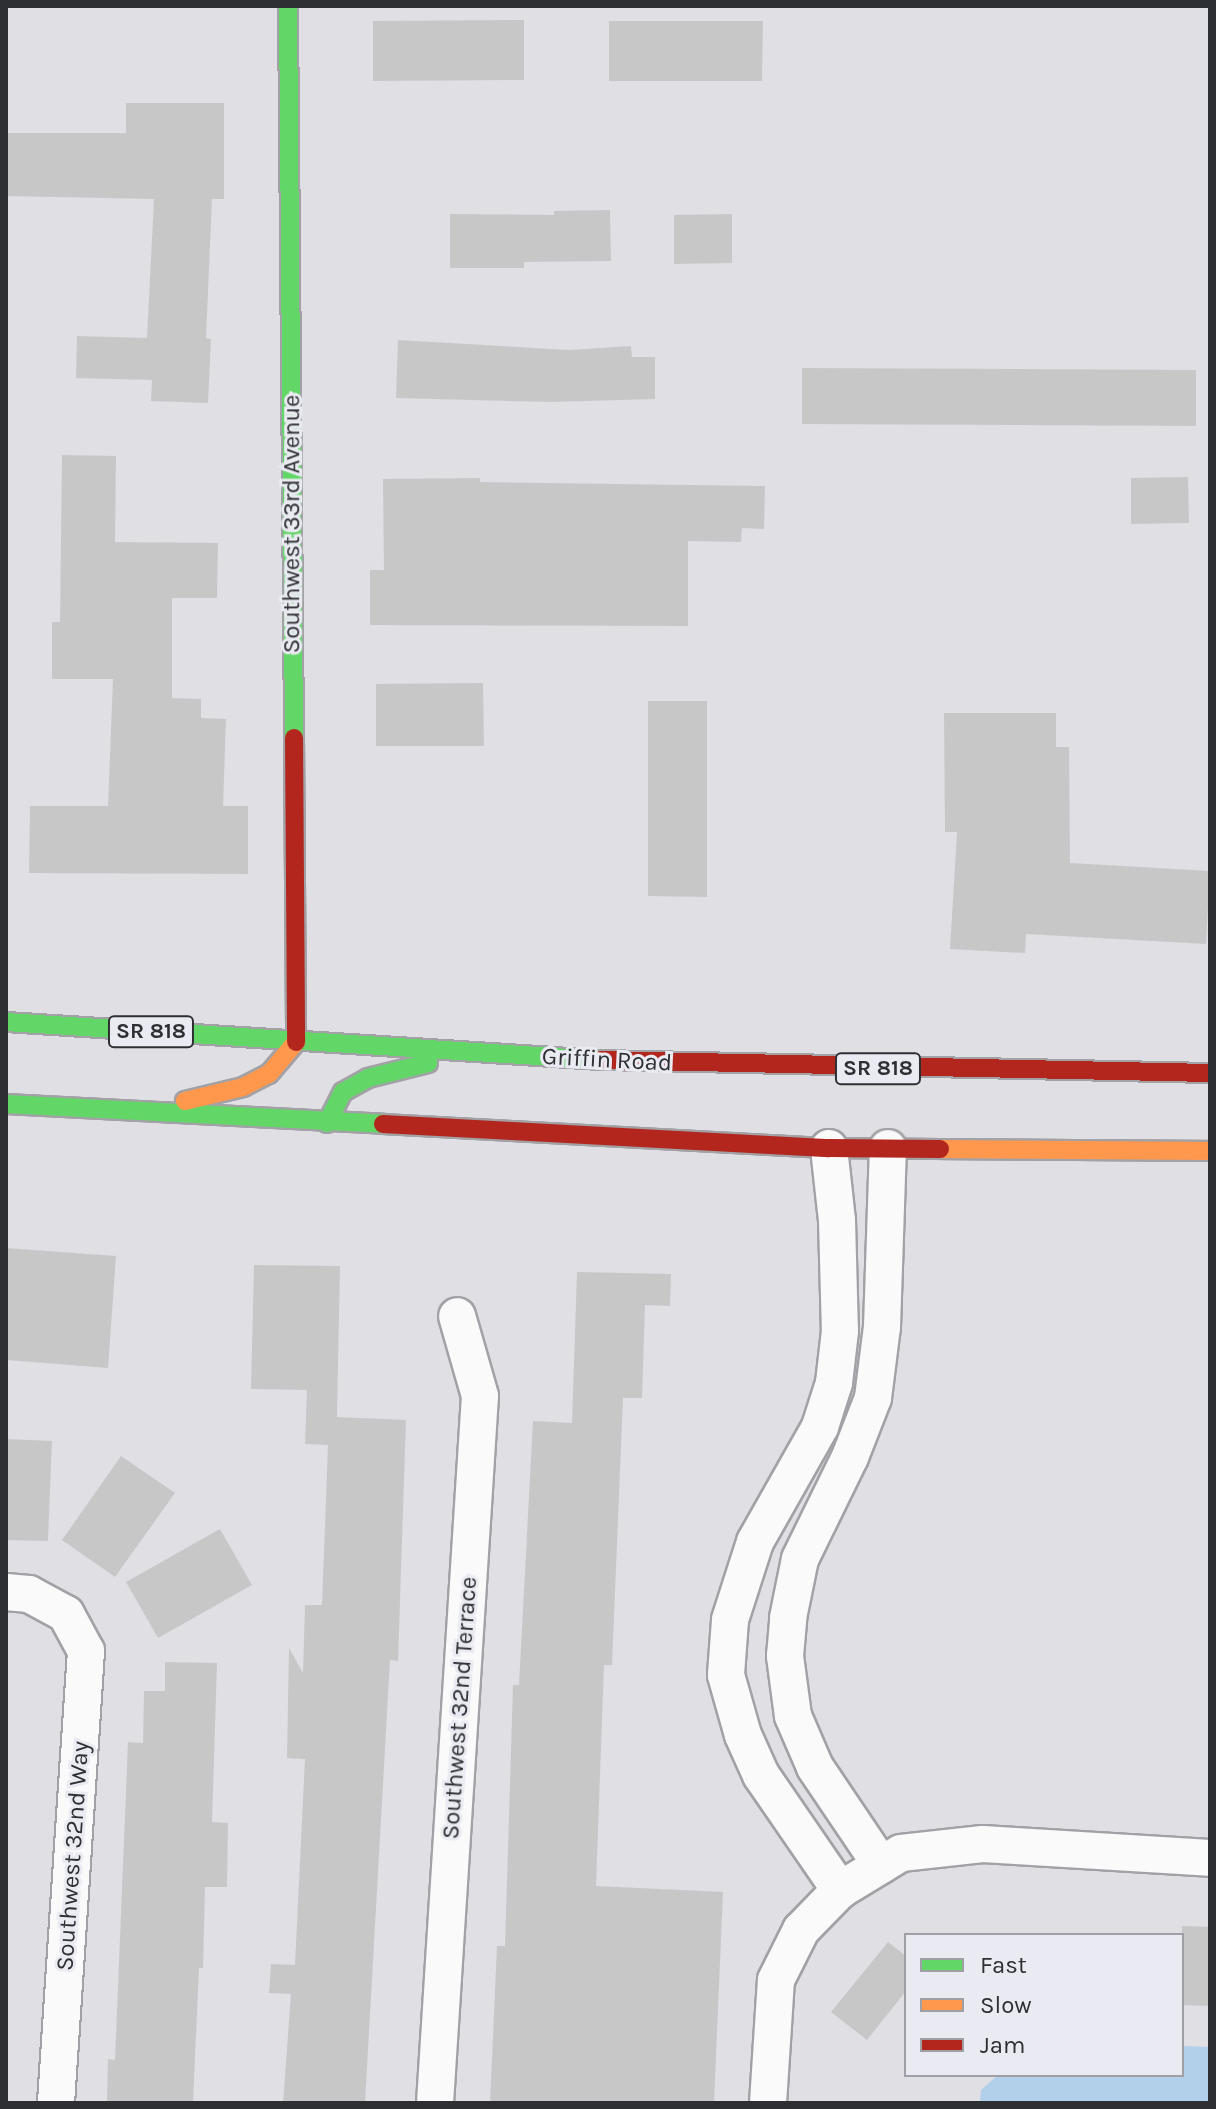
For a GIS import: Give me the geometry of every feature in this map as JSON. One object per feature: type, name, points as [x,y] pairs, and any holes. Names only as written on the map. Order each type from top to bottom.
[{"type":"main road","name":"Southwest 33rd Avenue","points":[[288,6],[296,1042]]},
{"type":"main road","name":"Griffin Road","points":[[6,1022],[470,1053],[774,1068],[1210,1073]]},
{"type":"main road","points":[[136,1113],[243,1087],[269,1074],[296,1042]]},
{"type":"main road","points":[[327,1123],[343,1092],[368,1078],[470,1053]]},
{"type":"main road","points":[[6,1104],[829,1148],[1210,1151]]},
{"type":"main road","points":[[1087,1150],[1179,1130]]},
{"type":"street","points":[[829,1148],[837,1220],[840,1331],[834,1383],[820,1427],[755,1542],[730,1620],[726,1675],[743,1735],[761,1775],[840,1890]]},
{"type":"street","points":[[881,1865],[815,1767],[793,1716],[785,1656],[788,1618],[800,1559],[850,1457],[873,1398],[882,1327],[888,1148]]},
{"type":"street","name":"Southwest 32nd Terrace","points":[[435,2103],[480,1396],[457,1316]]},
{"type":"street","name":"Southwest 32nd Way","points":[[6,1592],[29,1594],[66,1614],[86,1651],[56,2103]]},
{"type":"street","points":[[768,2103],[776,1980],[801,1930],[840,1890],[901,1853],[983,1844],[1210,1858]]},
{"type":"water","points":[[1184,2046],[1210,2047],[1210,2103],[980,2103],[981,2090],[996,2077],[1184,2077]]},
{"type":"building","points":[[524,20],[524,80],[373,81],[373,21]]},
{"type":"building","points":[[609,21],[763,21],[762,81],[609,81]]},
{"type":"building","points":[[126,103],[224,103],[224,199],[212,199],[206,338],[211,339],[208,403],[151,401],[152,380],[76,378],[77,336],[147,338],[154,199],[6,196],[6,133],[126,133]]},
{"type":"building","points":[[610,210],[611,261],[524,262],[524,268],[450,268],[450,214],[554,215],[554,211]]},
{"type":"building","points":[[732,214],[732,263],[674,264],[674,215]]},
{"type":"building","points":[[398,340],[569,350],[631,346],[632,357],[655,357],[655,399],[550,402],[396,398]]},
{"type":"building","points":[[802,368],[1196,370],[1196,426],[802,424]]},
{"type":"building","points":[[62,455],[116,456],[115,542],[218,543],[217,598],[172,598],[172,698],[201,699],[201,718],[226,719],[223,806],[248,806],[248,874],[29,873],[30,806],[108,806],[113,679],[52,679],[52,622],[60,622]]},
{"type":"building","points":[[1188,477],[1189,523],[1131,524],[1131,478]]},
{"type":"building","points":[[480,478],[480,482],[765,486],[764,529],[742,528],[741,542],[688,541],[688,626],[370,625],[370,570],[384,570],[383,479]]},
{"type":"building","points":[[483,683],[484,746],[376,746],[376,684]]},
{"type":"building","points":[[648,701],[707,701],[707,897],[648,896]]},
{"type":"building","points":[[944,713],[1056,713],[1056,747],[1069,747],[1070,863],[1210,871],[1206,944],[1026,934],[1025,953],[950,949],[957,832],[945,832]]},
{"type":"building","points":[[6,1248],[116,1256],[108,1368],[6,1360]]},
{"type":"building","points":[[254,1265],[340,1266],[337,1417],[406,1420],[398,1661],[390,1660],[365,2103],[283,2103],[291,1994],[269,1993],[271,1964],[295,1965],[305,1759],[287,1758],[289,1648],[303,1673],[305,1605],[322,1605],[328,1445],[305,1444],[307,1390],[251,1389]]},
{"type":"building","points":[[577,1272],[671,1274],[670,1306],[645,1305],[642,1398],[623,1398],[612,1665],[604,1665],[596,1886],[723,1892],[714,2103],[490,2103],[497,1946],[505,1946],[513,1685],[519,1685],[533,1421],[572,1423]]},
{"type":"building","points":[[6,1439],[52,1441],[48,1541],[6,1540]]},
{"type":"building","points":[[121,1456],[175,1493],[115,1577],[62,1540]]},
{"type":"building","points":[[220,1529],[252,1585],[158,1638],[126,1582]]},
{"type":"building","points":[[165,1662],[217,1663],[212,1822],[228,1823],[227,1887],[205,1887],[203,1968],[199,1968],[193,2103],[107,2103],[108,2059],[115,2060],[128,1742],[143,1743],[144,1691],[165,1691]]},
{"type":"building","points":[[1182,1926],[1210,1927],[1210,2006],[1184,2005]]},
{"type":"building","points":[[888,1942],[904,1954],[904,1994],[867,2040],[831,2012]]},
{"type":"traffic: fast","points":[[288,6],[294,738]]},
{"type":"traffic: fast","points":[[6,1022],[600,1060]]},
{"type":"traffic: fast","points":[[327,1123],[343,1092],[368,1078],[428,1063]]},
{"type":"traffic: fast","points":[[6,1104],[383,1124]]},
{"type":"traffic: slow","points":[[185,1101],[243,1087],[269,1074],[296,1042]]},
{"type":"traffic: slow","points":[[940,1149],[1210,1151]]},
{"type":"traffic: jam","points":[[294,738],[296,1042]]},
{"type":"traffic: jam","points":[[600,1060],[1210,1073]]},
{"type":"traffic: jam","points":[[383,1124],[829,1148],[940,1149]]}]
